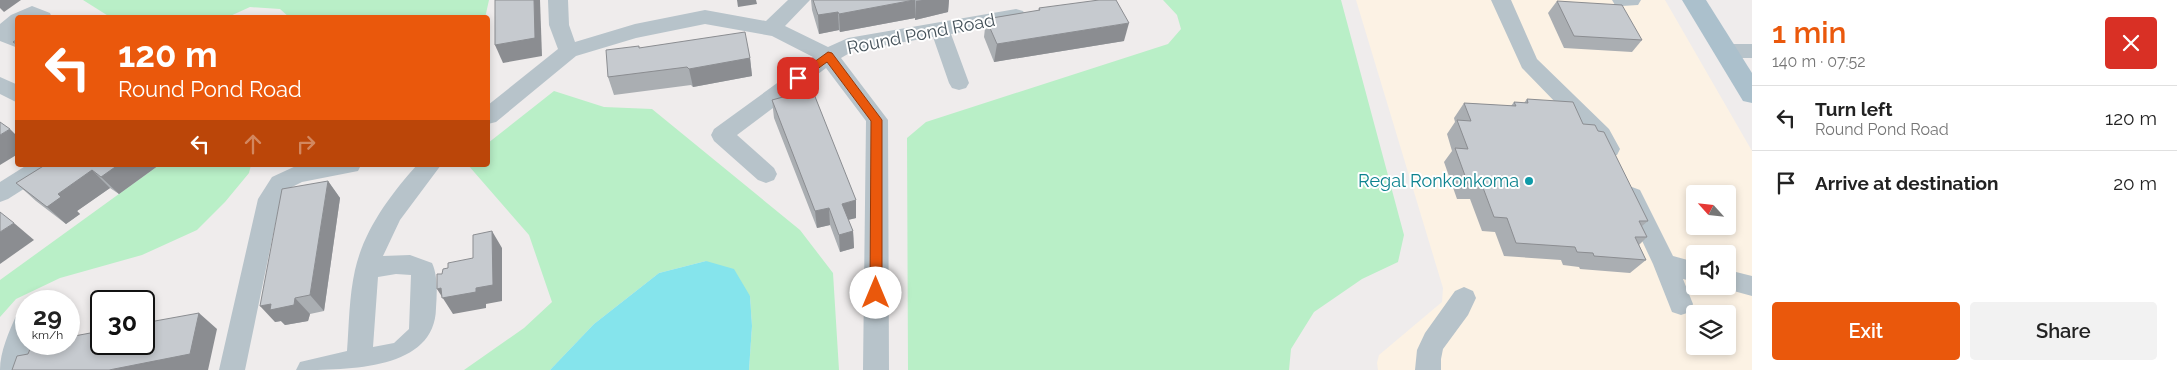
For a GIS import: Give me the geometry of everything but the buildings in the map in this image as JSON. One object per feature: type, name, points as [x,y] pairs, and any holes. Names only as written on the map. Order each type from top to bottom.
[{"type":"main road","points":[[1694,0],[1752,94]]},
{"type":"street","points":[[558,0],[559,25],[569,51]]},
{"type":"street","points":[[772,28],[800,0]]},
{"type":"street","points":[[1501,0],[1529,63],[1601,135],[1665,264],[1681,304]]},
{"type":"street","points":[[1622,0],[1631,0]]},
{"type":"street","name":"Round Pond Road","points":[[490,114],[569,51],[704,8],[772,28],[828,56],[877,120],[876,370]]},
{"type":"street","name":"Round Pond Road","points":[[766,174],[722,135],[828,56],[848,45],[1036,12]]},
{"type":"street","points":[[15,22],[1,34],[15,41]]},
{"type":"street","points":[[940,30],[959,83]]},
{"type":"street","points":[[0,54],[15,44]]},
{"type":"street","points":[[1726,51],[1752,51]]},
{"type":"street","points":[[0,84],[15,94]]},
{"type":"street","points":[[0,193],[41,167]]},
{"type":"street","points":[[232,370],[269,199],[280,183],[298,174],[338,167]]},
{"type":"street","points":[[358,366],[367,269],[388,220],[402,199],[428,167]]},
{"type":"street","points":[[309,370],[358,366],[400,353],[412,344],[421,333],[424,289],[423,270],[416,265],[401,264],[367,269]]},
{"type":"street","points":[[1665,264],[1686,270]]},
{"type":"street","points":[[1736,282],[1752,286]]},
{"type":"street","points":[[1428,370],[1426,359],[1431,343],[1459,312],[1464,298]]},
{"type":"street","points":[[10,370],[15,355]]},
{"type":"shaded area","points":[[1356,0],[1665,0],[1752,151],[1752,370],[1378,370],[1379,355],[1442,302],[1443,288]]},
{"type":"green space","points":[[83,0],[489,0],[486,15],[287,15],[280,9],[250,7],[232,15],[107,15]]},
{"type":"green space","points":[[1163,0],[1341,0],[1404,235],[1398,262],[1362,279],[1314,312],[1291,349],[1289,370],[908,370],[907,138],[926,122],[1168,44],[1181,29],[1177,15]]},
{"type":"green space","points":[[554,91],[604,107],[652,109],[800,230],[833,273],[839,370],[749,370],[752,326],[750,296],[706,261],[659,273],[594,324],[550,370],[464,370],[524,328],[552,302],[529,235],[470,167],[490,167],[490,141]]},
{"type":"green space","points":[[156,167],[250,167],[249,173],[225,202],[197,230],[142,255],[60,278],[35,290],[15,290],[15,300],[0,317],[0,280]]},
{"type":"water","points":[[706,261],[734,269],[750,296],[752,326],[749,370],[550,370],[594,324],[659,273]]},
{"type":"place","name":"Regal Ronkonkoma","points":[[1529,181]]},
{"type":"route","points":[[798,78],[828,56],[877,120],[876,293]]}]
